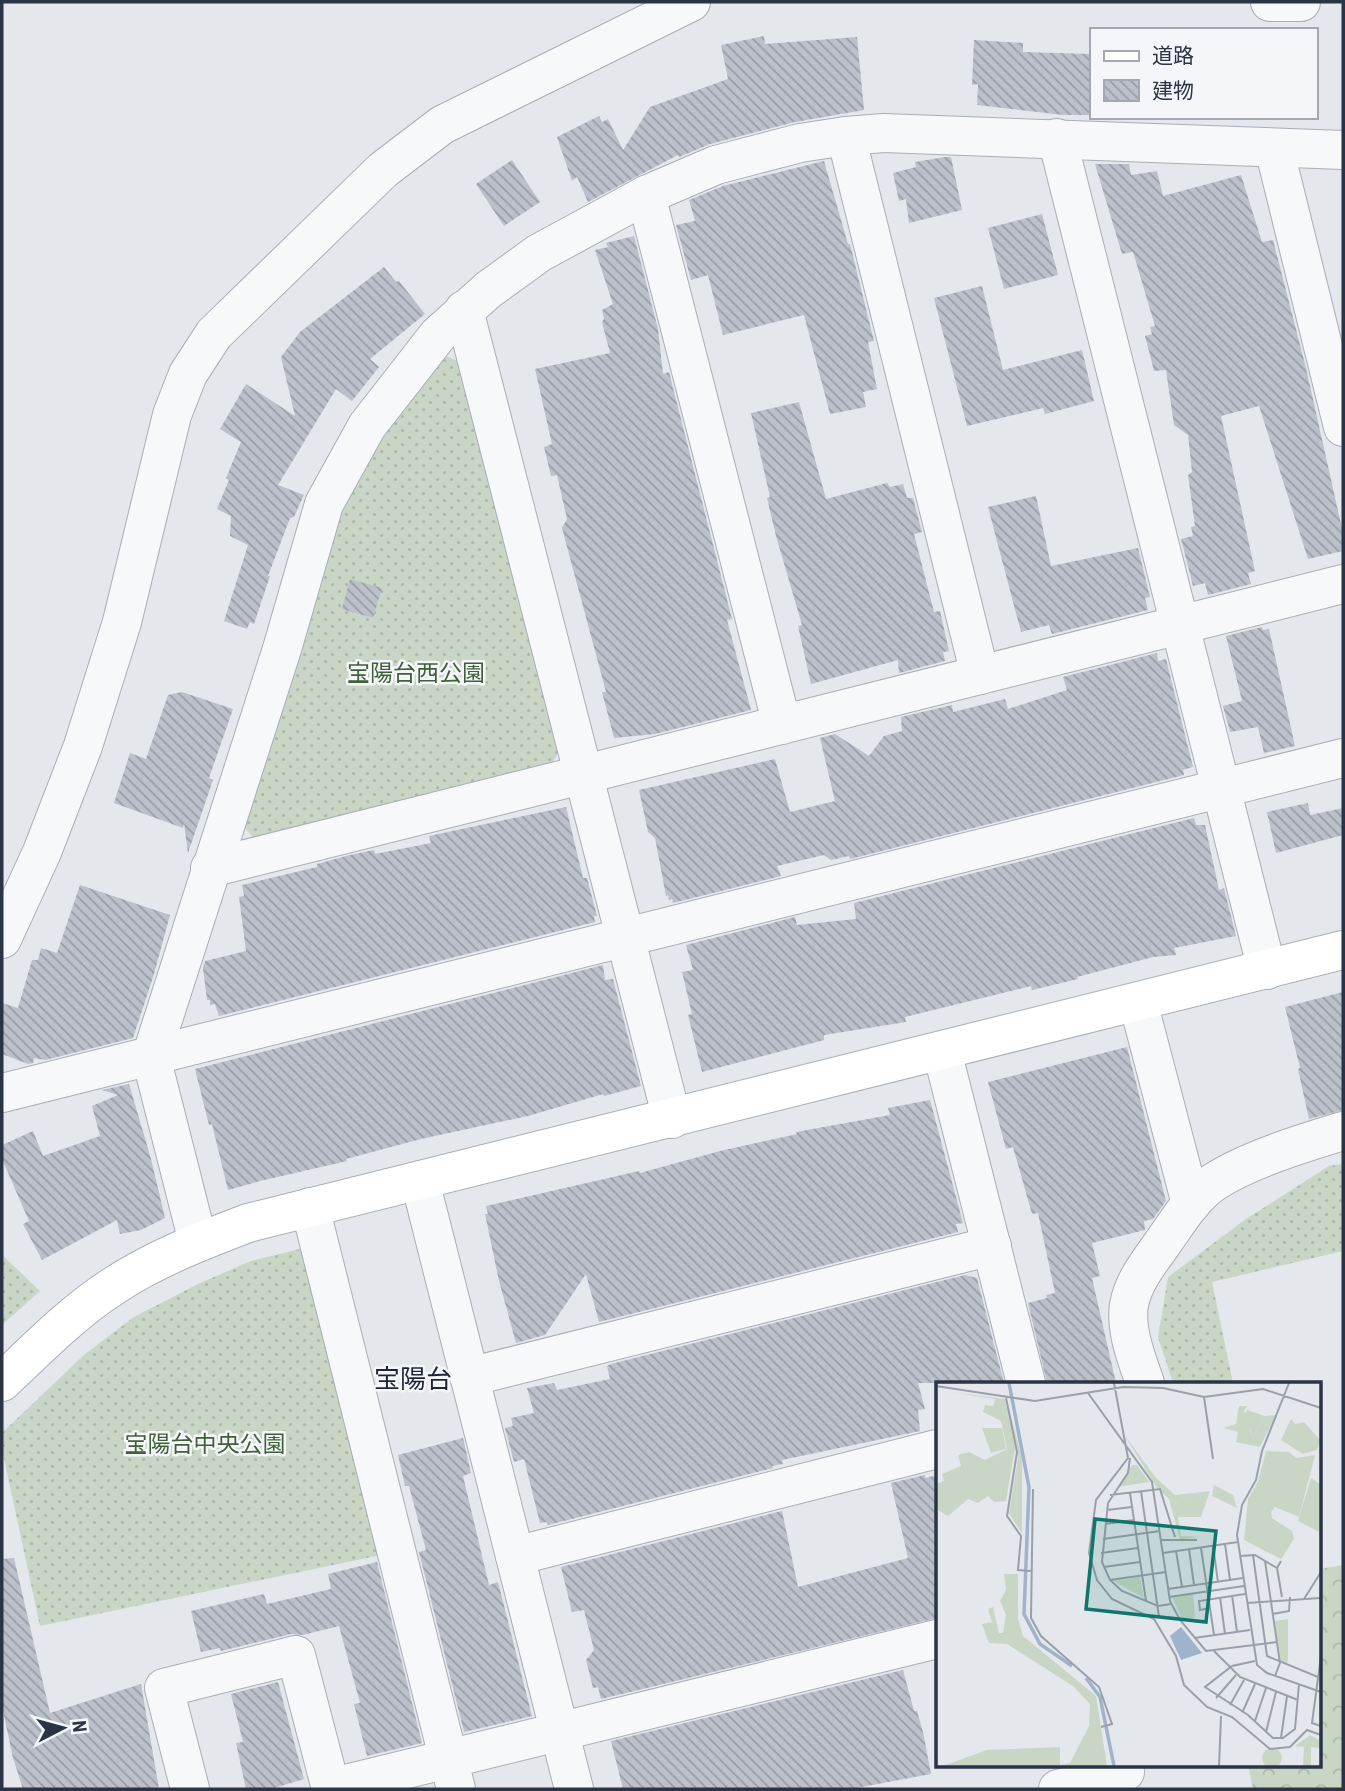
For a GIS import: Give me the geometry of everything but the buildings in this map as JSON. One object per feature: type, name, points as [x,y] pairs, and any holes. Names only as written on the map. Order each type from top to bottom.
[{"type":"street","points":[[2,939],[42,852],[83,746],[122,622],[172,415],[188,374],[214,334],[383,170],[442,125],[691,2]]},
{"type":"street","points":[[1270,2],[1301,2]]},
{"type":"street","points":[[198,1242],[151,1057],[282,649],[324,504],[367,426],[418,358],[464,310],[513,269],[646,195],[716,165],[846,135],[884,132],[1343,150]]},
{"type":"street","points":[[846,135],[980,675]]},
{"type":"street","points":[[1057,138],[1267,970]]},
{"type":"street","points":[[1274,148],[1343,427]]},
{"type":"street","points":[[646,195],[782,725]]},
{"type":"street","points":[[464,310],[672,1119]]},
{"type":"street","points":[[210,867],[1343,584]]},
{"type":"street","points":[[2,1093],[1343,758]]},
{"type":"street","points":[[2,1382],[78,1312],[110,1288],[147,1265],[248,1223],[1343,950]]},
{"type":"street","points":[[1138,1002],[1191,1204]]},
{"type":"street","points":[[942,1051],[1026,1382]]},
{"type":"street","points":[[1145,1382],[1135,1351],[1129,1305],[1140,1274],[1191,1204],[1213,1183],[1257,1161],[1343,1131]]},
{"type":"street","points":[[420,1181],[574,1789]]},
{"type":"street","points":[[310,1207],[452,1774]]},
{"type":"street","points":[[470,1377],[992,1246]]},
{"type":"street","points":[[515,1556],[936,1449]]},
{"type":"street","points":[[341,1789],[350,1783],[452,1774],[560,1733],[936,1639]]},
{"type":"street","points":[[190,1789],[164,1688],[296,1655],[331,1789]]},
{"type":"street","points":[[1058,1789],[1125,1775]]},
{"type":"green space","name":"宝陽台西公園","points":[[443,355],[461,362],[560,749],[550,767],[255,839],[241,824],[341,510],[410,396]]},
{"type":"green space","points":[[1343,1164],[1343,1251],[1212,1282],[1233,1382],[1173,1382],[1158,1337],[1168,1277],[1246,1219],[1329,1166]]},
{"type":"green space","name":"宝陽台中央公園","points":[[304,1248],[381,1555],[40,1626],[2,1449],[2,1433],[85,1354],[134,1317],[198,1284],[251,1261]]},
{"type":"green space","points":[[2,1255],[40,1291],[2,1325]]},
{"type":"green space","points":[[1343,1565],[1343,1789],[1253,1789],[1248,1766],[1320,1766],[1320,1569]]},
{"type":"district","name":"宝陽台","points":[[413,1379]]}]
